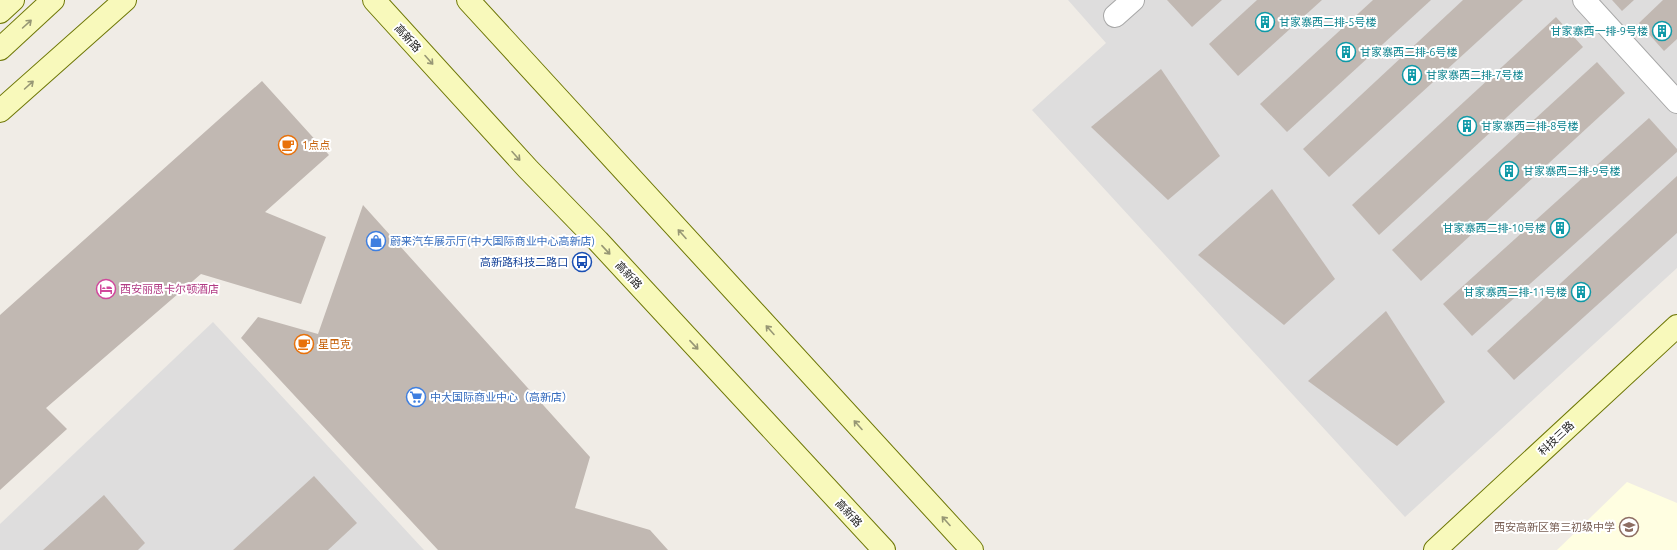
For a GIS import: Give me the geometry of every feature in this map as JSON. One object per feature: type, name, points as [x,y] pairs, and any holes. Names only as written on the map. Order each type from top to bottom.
[{"type":"main road","points":[[0,12],[13,0]]},
{"type":"main road","points":[[0,49],[53,0]]},
{"type":"main road","points":[[0,111],[125,0]]},
{"type":"main road","name":"高新路","points":[[374,0],[528,169],[598,241],[884,550]]},
{"type":"main road","points":[[468,0],[972,550]]},
{"type":"main road","name":"科技三路","points":[[1434,550],[1677,326]]},
{"type":"street","points":[[1115,16],[1133,0]]},
{"type":"street","points":[[1584,0],[1677,102]]},
{"type":"shaded area","points":[[1068,0],[1677,0],[1677,268],[1405,517],[1032,110],[1106,43]]},
{"type":"shaded area","points":[[213,322],[424,550],[0,550],[0,524]]},
{"type":"shaded area","name":"西安高新区第三初级中学","points":[[1627,482],[1677,503],[1677,550],[1557,550]]},
{"type":"building","points":[[1167,0],[1222,0],[1192,27]]},
{"type":"building","name":"甘家寨西二排-5号楼","points":[[1257,0],[1322,0],[1238,76],[1209,44]]},
{"type":"building","name":"甘家寨西二排-6号楼","points":[[1373,0],[1431,0],[1287,132],[1260,104]]},
{"type":"building","name":"甘家寨西二排-7号楼","points":[[1463,0],[1523,0],[1329,177],[1303,149]]},
{"type":"building","points":[[1612,0],[1634,0],[1622,11]]},
{"type":"building","name":"甘家寨西一排-9号楼","points":[[1663,0],[1677,0],[1677,39],[1664,51],[1639,23]]},
{"type":"building","name":"甘家寨西二排-8号楼","points":[[1556,17],[1583,47],[1379,235],[1352,205]]},
{"type":"building","name":"甘家寨西二排-9号楼","points":[[1597,62],[1625,93],[1421,281],[1392,250]]},
{"type":"building","points":[[1161,69],[1220,156],[1168,200],[1091,127]]},
{"type":"building","name":"西安丽思卡尔顿酒店","points":[[262,81],[329,155],[265,212],[326,237],[301,304],[201,274],[46,408],[67,429],[0,490],[0,315]]},
{"type":"building","name":"甘家寨西二排-10号楼","points":[[1649,118],[1677,149],[1677,152],[1472,336],[1443,304]]},
{"type":"building","name":"甘家寨西二排-11号楼","points":[[1677,176],[1677,233],[1514,380],[1487,351]]},
{"type":"building","points":[[1272,189],[1335,279],[1284,325],[1198,255]]},
{"type":"building","name":"中大国际商业中心（高新店）","points":[[363,205],[590,457],[575,508],[650,530],[668,550],[438,550],[241,338],[258,317],[318,334]]},
{"type":"building","points":[[1386,311],[1445,402],[1397,446],[1308,381]]},
{"type":"building","points":[[314,476],[357,523],[328,550],[233,550]]},
{"type":"building","points":[[104,495],[145,543],[138,550],[43,550]]},
{"type":"place","name":"甘家寨西二排-5号楼","points":[[1265,22]]},
{"type":"place","name":"甘家寨西一排-9号楼","points":[[1662,31]]},
{"type":"place","name":"甘家寨西二排-6号楼","points":[[1346,52]]},
{"type":"place","name":"甘家寨西二排-7号楼","points":[[1412,75]]},
{"type":"place","name":"甘家寨西二排-8号楼","points":[[1467,126]]},
{"type":"place","name":"1点点","points":[[288,145]]},
{"type":"place","name":"甘家寨西二排-9号楼","points":[[1509,171]]},
{"type":"place","name":"甘家寨西二排-10号楼","points":[[1560,228]]},
{"type":"place","name":"蔚来汽车展示厅(中大国际商业中心高新店)","points":[[376,241]]},
{"type":"place","name":"高新路科技二路口","points":[[582,262]]},
{"type":"place","name":"西安丽思卡尔顿酒店","points":[[106,289]]},
{"type":"place","name":"甘家寨西二排-11号楼","points":[[1581,292]]},
{"type":"place","name":"星巴克","points":[[304,344]]},
{"type":"place","name":"中大国际商业中心（高新店）","points":[[416,397]]},
{"type":"place","name":"西安高新区第三初级中学","points":[[1629,527]]}]
